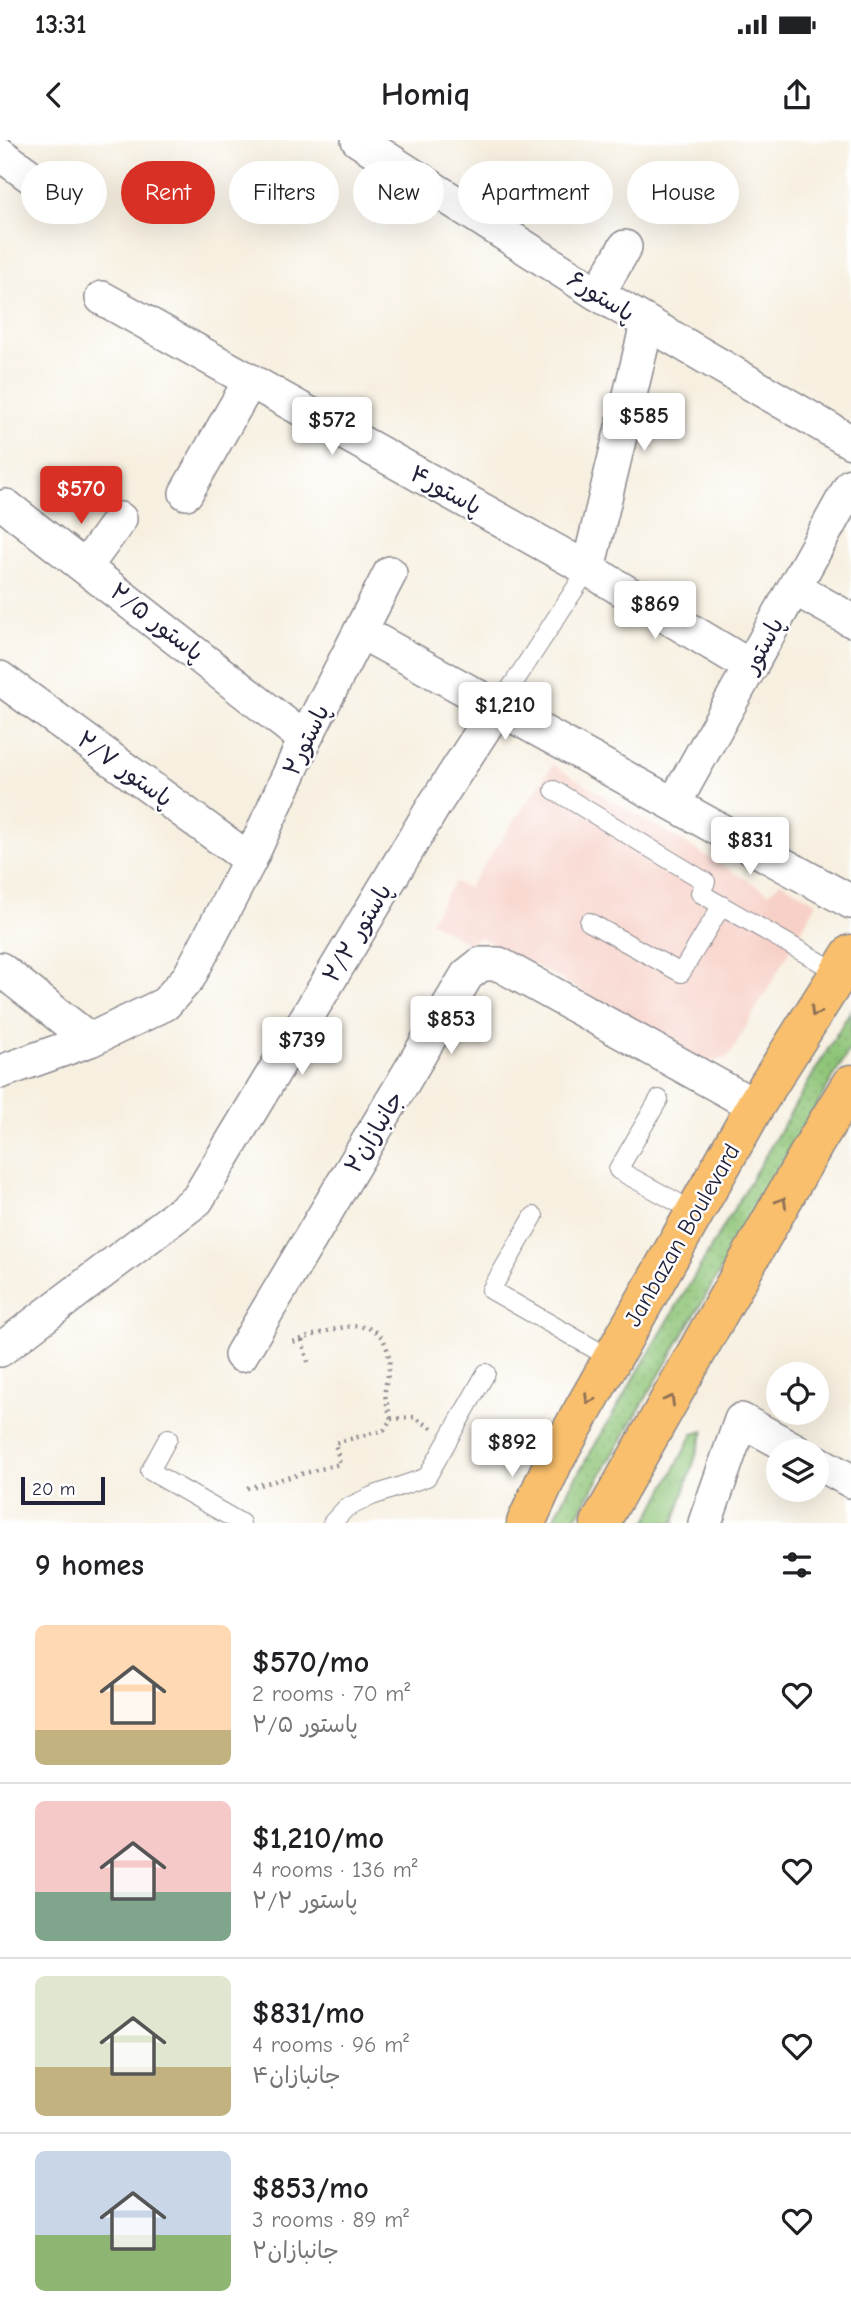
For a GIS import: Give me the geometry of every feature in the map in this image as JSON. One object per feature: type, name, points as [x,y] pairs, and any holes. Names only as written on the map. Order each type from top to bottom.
[{"type":"main road","name":"Janbazan Boulevard","points":[[526,1523],[553,1463],[755,1106],[845,963]]},
{"type":"main road","points":[[600,1523],[809,1153],[851,1084]]},
{"type":"street","name":"پاستور۶","points":[[358,140],[598,294],[851,442]]},
{"type":"street","points":[[0,154],[21,169]]},
{"type":"street","points":[[598,294],[625,247]]},
{"type":"street","name":"پاستور۴","points":[[102,298],[588,569],[751,667]]},
{"type":"street","points":[[588,569],[647,324]]},
{"type":"street","points":[[186,493],[250,381]]},
{"type":"street","name":"پاستور","points":[[674,804],[851,485]]},
{"type":"street","name":"پاستور ۲/۵","points":[[6,506],[305,739]]},
{"type":"street","points":[[86,566],[120,519]]},
{"type":"street","name":"پاستور۲","points":[[0,1072],[90,1040],[164,1004],[189,977],[250,860],[305,739],[390,573]]},
{"type":"street","points":[[794,587],[851,620]]},
{"type":"street","points":[[361,632],[851,902]]},
{"type":"street","name":"پاستور ۲/۷","points":[[0,678],[250,860]]},
{"type":"street","name":"پاستور ۲/۲","points":[[0,1350],[197,1200],[435,804],[498,707]]},
{"type":"street","name":"جانبازان۲","points":[[241,1355],[467,975],[481,964],[499,964],[755,1106]]},
{"type":"street","points":[[0,969],[90,1040]]},
{"type":"street","points":[[705,1523],[741,1420],[775,1439]]},
{"type":"street","points":[[517,1523],[553,1463]]},
{"type":"street","points":[[829,1469],[851,1481]]},
{"type":"lane","points":[[498,707],[588,569]]},
{"type":"lane","points":[[554,790],[706,882],[701,893],[845,963]]},
{"type":"lane","points":[[589,922],[681,973],[722,905]]},
{"type":"lane","points":[[659,1099],[618,1171],[695,1212]]},
{"type":"lane","points":[[534,1216],[491,1290],[612,1359]]},
{"type":"lane","points":[[332,1523],[346,1508],[427,1477],[486,1373]]},
{"type":"lane","points":[[168,1438],[149,1472],[241,1523]]},
{"type":"path","points":[[247,1488],[340,1464],[335,1443],[384,1430],[391,1419],[385,1391],[389,1376],[389,1359],[385,1342],[372,1329],[354,1325],[289,1343]]},
{"type":"path","points":[[302,1340],[307,1362]]},
{"type":"path","points":[[391,1419],[414,1417],[449,1438]]},
{"type":"shaded area","points":[[553,765],[769,893],[781,882],[817,903],[728,1058],[705,1062],[545,970],[479,937],[469,944],[430,921],[454,882],[468,888]]},
{"type":"green space","points":[[851,1010],[851,1047],[573,1523],[552,1523],[569,1489]]},
{"type":"green space","points":[[704,1431],[674,1523],[646,1523],[693,1434]]}]
